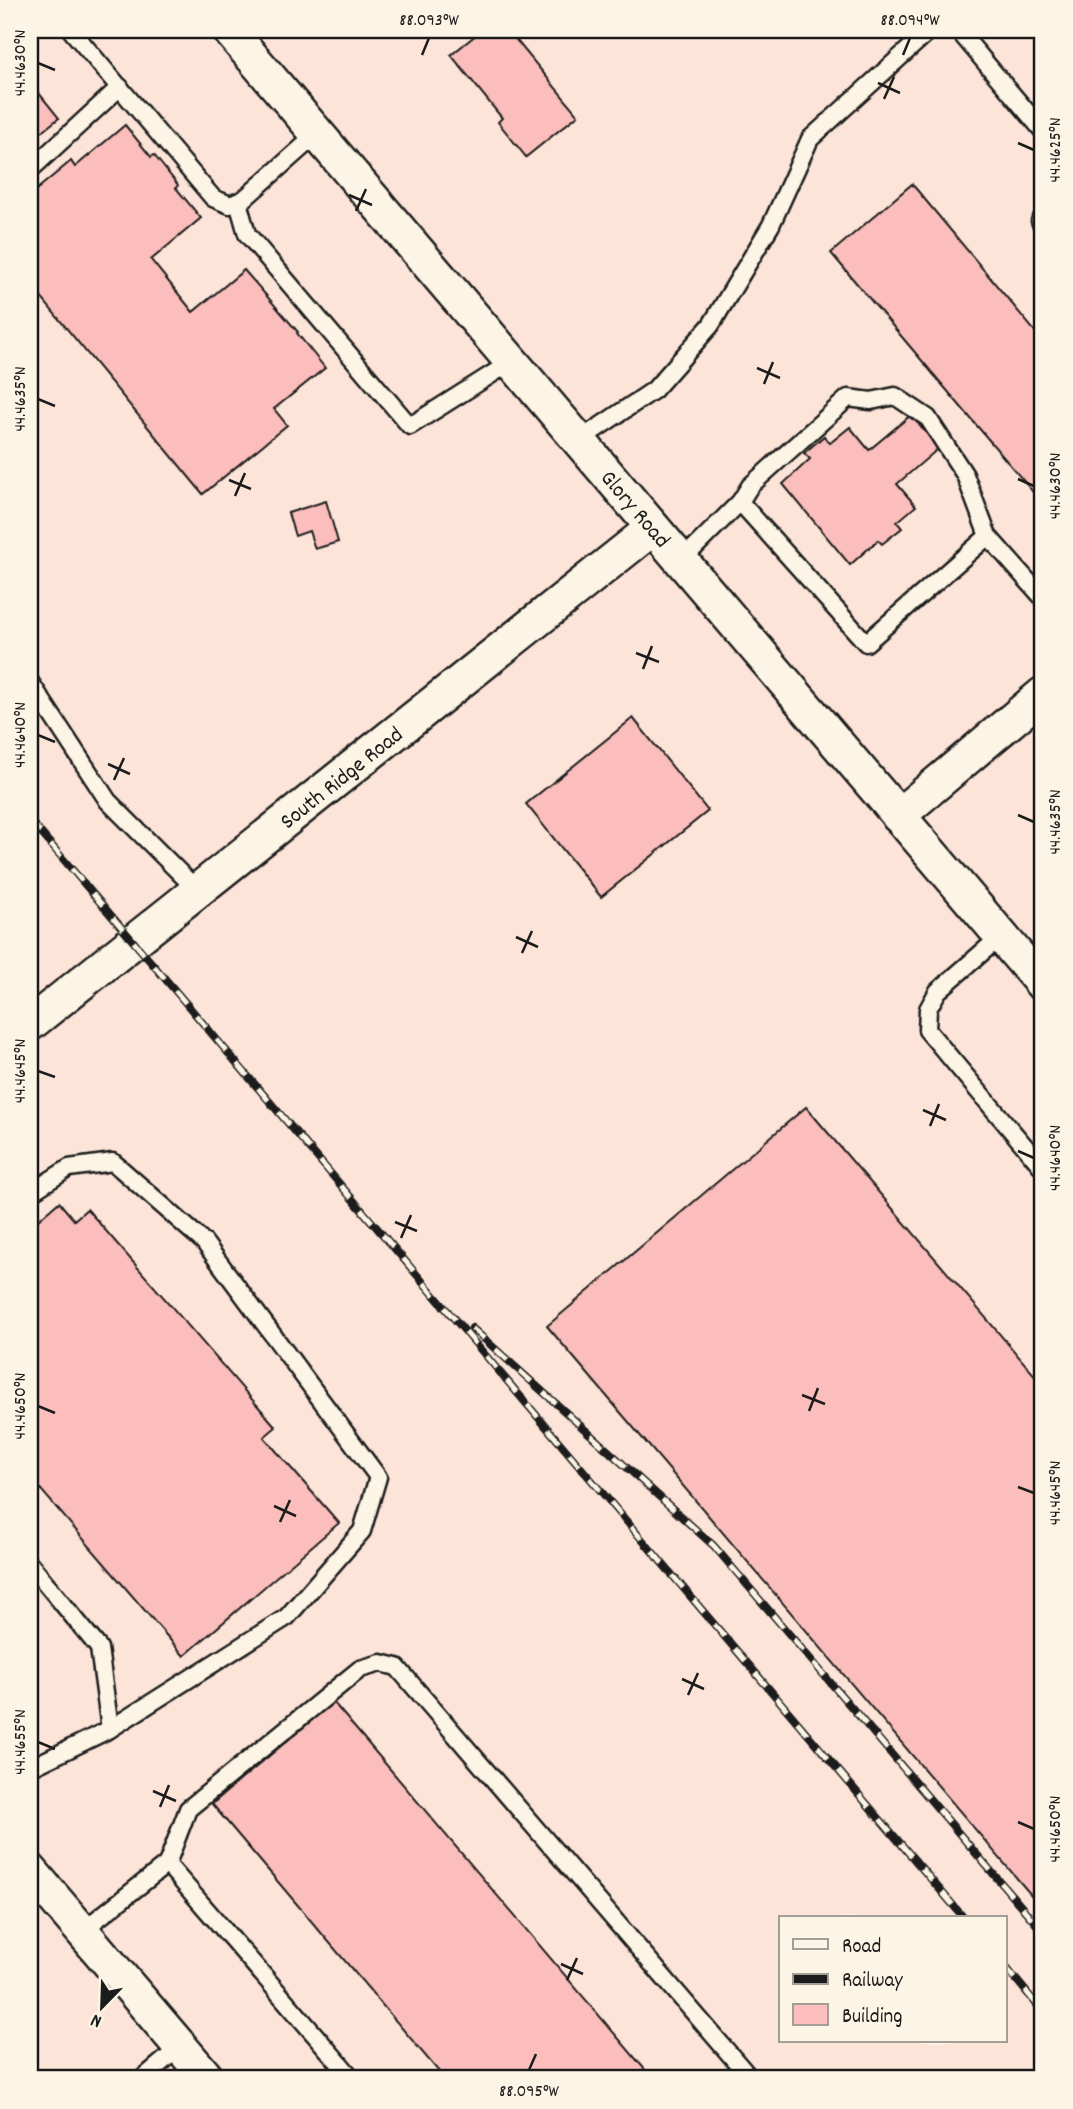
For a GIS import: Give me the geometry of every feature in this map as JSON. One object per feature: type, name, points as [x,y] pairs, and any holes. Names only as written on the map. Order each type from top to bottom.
[{"type":"street","name":"Glory Road","points":[[229,30],[1043,985]]},
{"type":"street","name":"South Ridge Road","points":[[30,1024],[653,528]]},
{"type":"street","points":[[898,816],[1043,694]]},
{"type":"street","points":[[30,1870],[208,2079]]},
{"type":"lane","points":[[71,30],[214,198],[230,205],[244,199],[317,134]]},
{"type":"lane","points":[[578,441],[654,390],[710,326],[771,225],[810,139],[930,30]]},
{"type":"lane","points":[[958,30],[1043,131]]},
{"type":"lane","points":[[30,170],[120,88]]},
{"type":"lane","points":[[238,202],[247,234],[410,426],[511,362]]},
{"type":"lane","points":[[1043,218],[1040,221],[1043,226]]},
{"type":"lane","points":[[682,560],[740,502],[750,486],[848,398],[871,401],[895,396],[928,418],[965,474],[988,536],[1043,598]]},
{"type":"lane","points":[[740,502],[866,643],[988,536]]},
{"type":"lane","points":[[30,682],[107,801],[197,890]]},
{"type":"lane","points":[[1001,936],[938,991],[928,1009],[927,1030],[1043,1168]]},
{"type":"lane","points":[[30,1193],[69,1168],[113,1162],[204,1242],[378,1477],[362,1531],[287,1617],[110,1729],[30,1768]]},
{"type":"lane","points":[[30,1564],[99,1648],[110,1729]]},
{"type":"lane","points":[[82,1931],[167,1864],[188,1809],[360,1669],[381,1663],[397,1667],[751,2079]]},
{"type":"lane","points":[[167,1864],[353,2079]]},
{"type":"lane","points":[[142,2079],[180,2047]]},
{"type":"shaded area","points":[[30,30],[1043,30],[1043,2079],[30,2079]]},
{"type":"building","points":[[482,30],[508,30],[578,115],[526,157],[498,122],[502,118],[451,55]]},
{"type":"building","points":[[30,82],[59,118],[30,141]]},
{"type":"building","points":[[125,125],[151,157],[154,155],[201,218],[151,260],[193,312],[244,270],[298,332],[325,368],[274,409],[287,425],[203,494],[30,284],[30,195],[71,161],[75,167]]},
{"type":"building","points":[[912,184],[1043,341],[1043,504],[831,253]]},
{"type":"building","points":[[911,415],[939,448],[897,484],[916,506],[897,522],[902,528],[882,544],[878,540],[850,565],[783,484],[810,459],[804,453],[824,436],[830,443],[850,427],[869,450]]},
{"type":"building","points":[[326,501],[338,542],[315,549],[309,531],[295,536],[288,513]]},
{"type":"building","points":[[633,718],[708,811],[601,897],[526,804]]},
{"type":"building","points":[[806,1107],[1043,1385],[1043,1909],[547,1326]]},
{"type":"building","points":[[59,1202],[74,1220],[87,1209],[276,1427],[264,1437],[339,1523],[184,1656],[30,1477],[30,1227]]},
{"type":"building","points":[[333,1702],[653,2079],[445,2079],[212,1804]]},
{"type":"railway","points":[[30,820],[962,1916]]},
{"type":"railway","points":[[472,1328],[714,1546],[1043,1932]]},
{"type":"railway","points":[[1006,1967],[1043,2012]]}]
